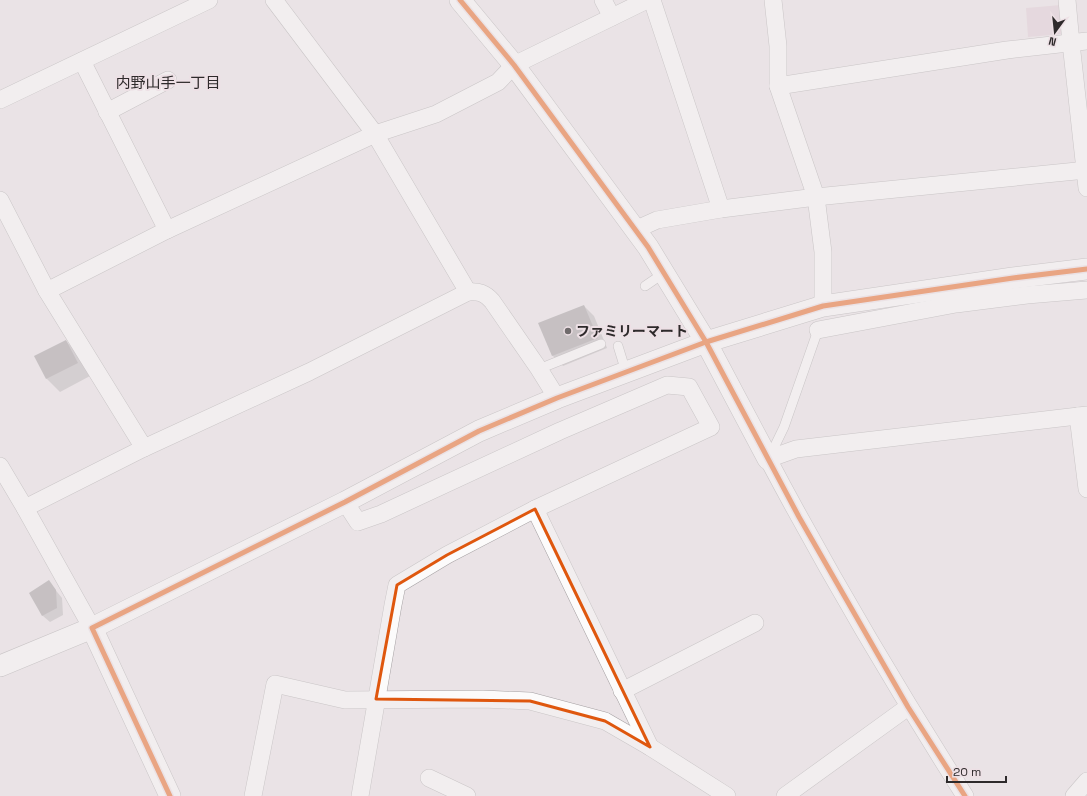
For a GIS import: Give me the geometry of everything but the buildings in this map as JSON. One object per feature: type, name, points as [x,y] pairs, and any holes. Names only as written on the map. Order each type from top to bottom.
[{"type":"street","points":[[0,100],[209,0]]},
{"type":"street","points":[[274,0],[374,134],[468,292]]},
{"type":"street","points":[[460,0],[514,64],[636,229],[664,273],[706,342],[799,517],[908,707],[964,796]]},
{"type":"street","points":[[603,0],[612,17]]},
{"type":"street","points":[[47,291],[167,230],[374,134],[436,114],[498,82],[514,64],[647,0]]},
{"type":"street","points":[[652,0],[721,209]]},
{"type":"street","points":[[773,0],[778,46],[778,86],[816,197],[823,252],[823,306]]},
{"type":"street","points":[[1067,0],[1079,42],[1087,188]]},
{"type":"street","points":[[778,86],[1008,50],[1079,42]]},
{"type":"street","points":[[82,61],[167,230]]},
{"type":"street","points":[[107,112],[168,80]]},
{"type":"street","points":[[636,229],[657,220],[721,209],[816,197],[1086,171]]},
{"type":"street","points":[[0,200],[47,291],[144,448]]},
{"type":"street","points":[[0,666],[92,628],[345,502],[479,431],[557,398],[706,342],[823,306],[1013,278],[1087,269]]},
{"type":"street","points":[[818,330],[956,304],[1027,294],[1087,290]]},
{"type":"street","points":[[25,508],[144,448],[309,372],[468,292],[477,291],[486,295],[539,369],[557,398]]},
{"type":"street","points":[[345,502],[358,522],[382,514],[560,431],[667,385],[689,387],[711,427],[535,509],[447,555],[397,585],[360,796]]},
{"type":"street","points":[[768,459],[796,449],[1082,416],[1087,489]]},
{"type":"street","points":[[0,466],[92,628],[170,796]]},
{"type":"street","points":[[535,509],[650,747]]},
{"type":"street","points":[[622,691],[755,623]]},
{"type":"street","points":[[253,796],[275,684],[345,700],[530,700],[605,721],[650,747],[727,796]]},
{"type":"street","points":[[785,796],[908,707]]},
{"type":"street","points":[[429,778],[467,796]]},
{"type":"street","points":[[1074,796],[1087,781]]},
{"type":"lane","points":[[645,286],[664,273]]},
{"type":"lane","points":[[768,459],[784,427],[818,330]]},
{"type":"lane","points":[[539,369],[601,344]]},
{"type":"lane","points":[[618,346],[626,372]]},
{"type":"highlighted area","points":[[535,509],[650,747],[605,721],[530,701],[376,699],[397,585],[447,555]]},
{"type":"shaded area","points":[[1061,5],[1063,34],[1028,37],[1026,8]]},
{"type":"cycle path","points":[[460,0],[514,65],[648,247],[706,342],[799,517],[908,707],[965,796]]},
{"type":"cycle path","points":[[170,796],[92,628],[345,502],[479,431],[557,398],[706,342],[823,306],[1013,278],[1087,269]]},
{"type":"place","name":"ファミリーマート","points":[[568,331]]},
{"type":"district","name":"内野山手一丁目","points":[[168,82]]}]
